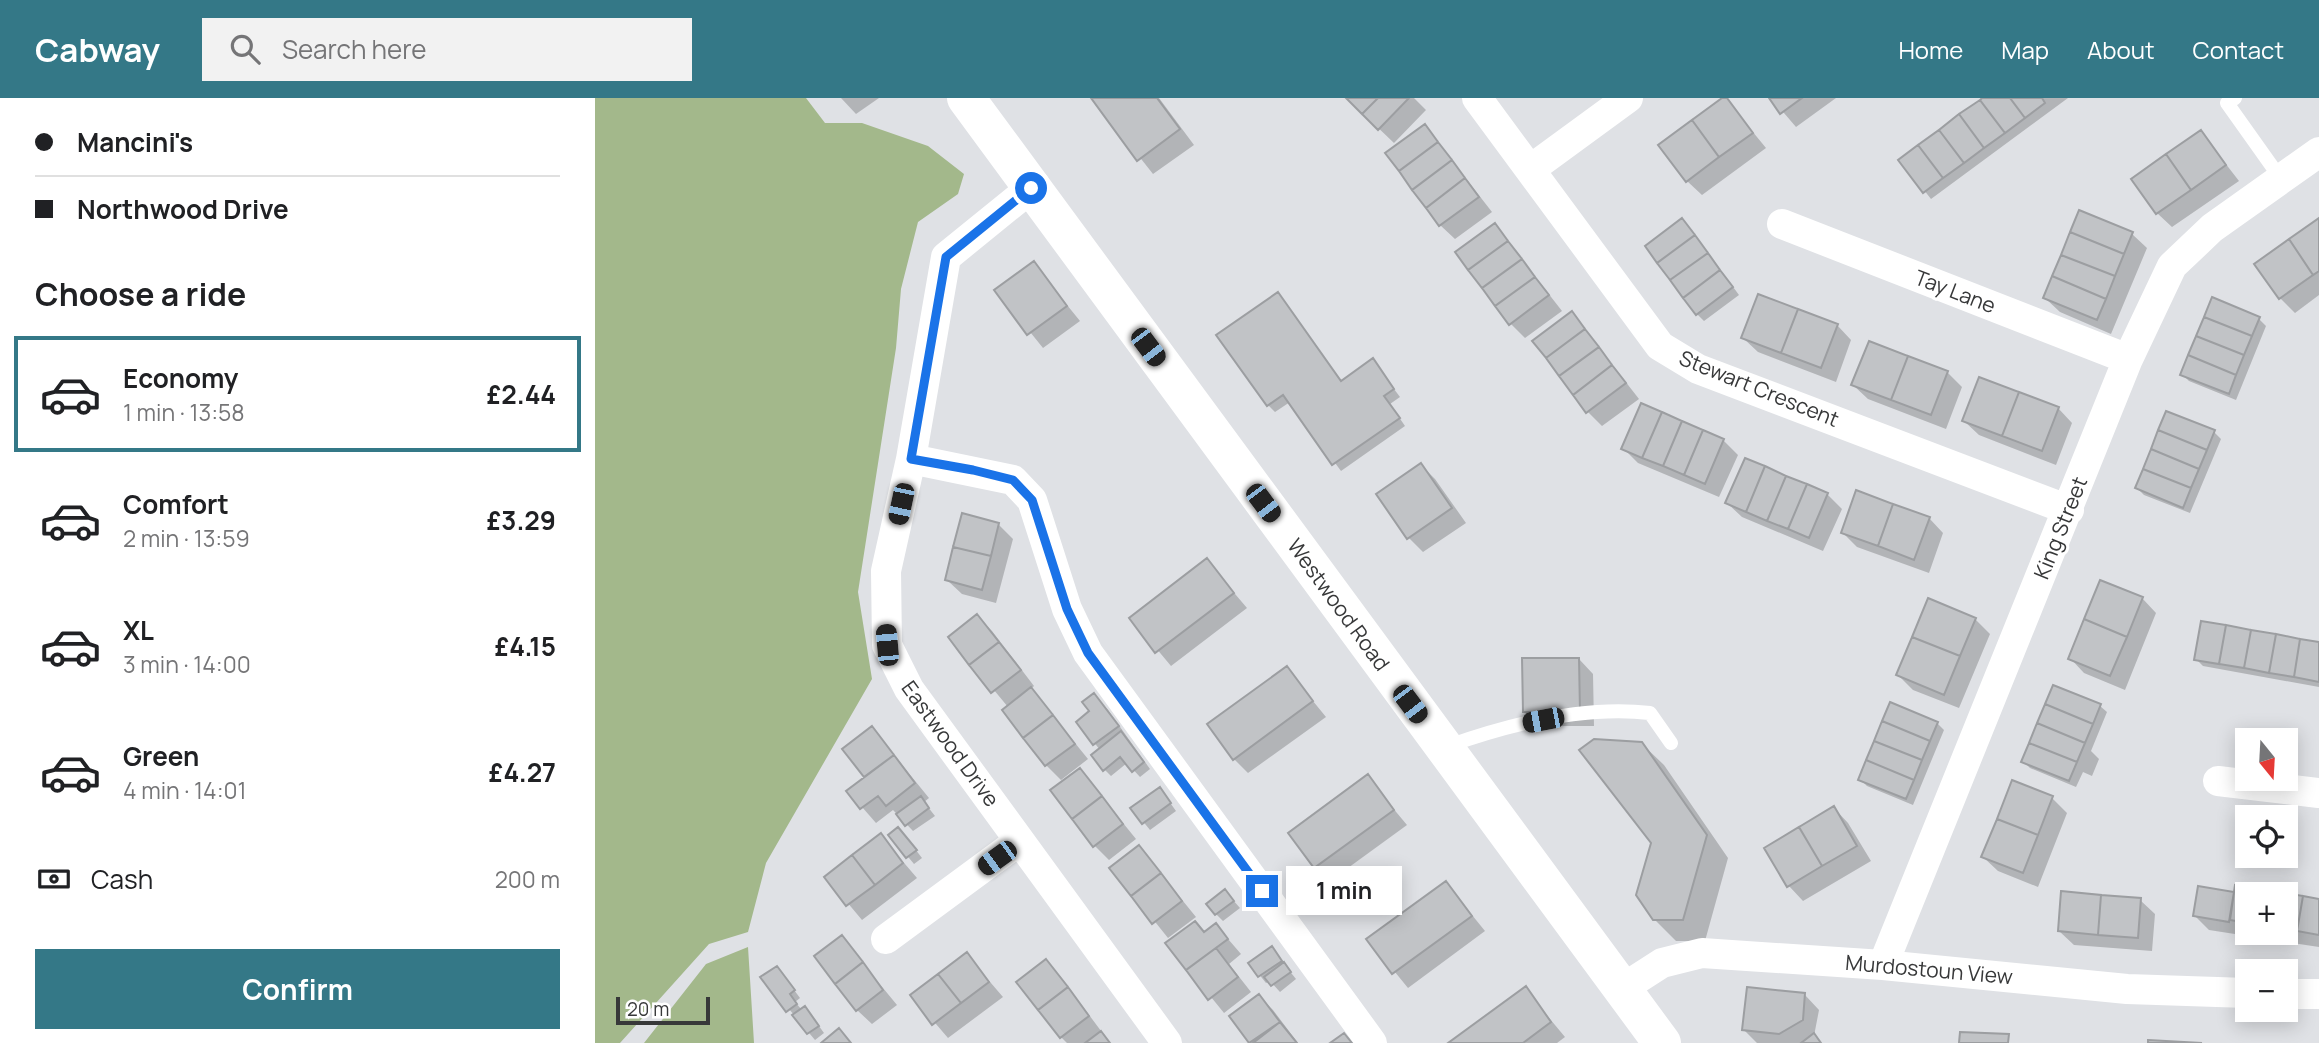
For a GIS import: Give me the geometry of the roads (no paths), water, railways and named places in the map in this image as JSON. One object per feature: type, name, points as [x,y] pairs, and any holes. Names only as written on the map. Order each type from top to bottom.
[{"type":"main road","name":"Westwood Road","points":[[975,101],[1031,188],[1662,1043]]},
{"type":"street","name":"Stewart Crescent","points":[[1478,98],[1660,346],[1697,369],[2069,510]]},
{"type":"street","points":[[1531,169],[1628,98]]},
{"type":"street","name":"King Street","points":[[1883,965],[2128,359],[2172,266],[2212,228],[2319,152]]},
{"type":"street","name":"Eastwood Drive","points":[[1031,188],[946,257],[911,459],[886,571],[887,645],[909,689],[1167,1043]]},
{"type":"street","name":"Tay Lane","points":[[1782,224],[2128,359]]},
{"type":"street","points":[[911,459],[1013,480],[1032,500],[1067,609],[1088,653],[1372,1043]]},
{"type":"street","points":[[2218,781],[2319,793]]},
{"type":"street","points":[[886,939],[1019,841]]},
{"type":"street","name":"Murdostoun View","points":[[1621,990],[1662,963],[1702,953],[1883,965],[2127,989],[2235,992]]},
{"type":"street","points":[[2298,994],[2319,995]]},
{"type":"lane","points":[[2235,98],[2227,103],[2281,179]]},
{"type":"lane","points":[[1443,748],[1495,730],[1543,720],[1627,710],[1650,713],[1671,743]]}]
